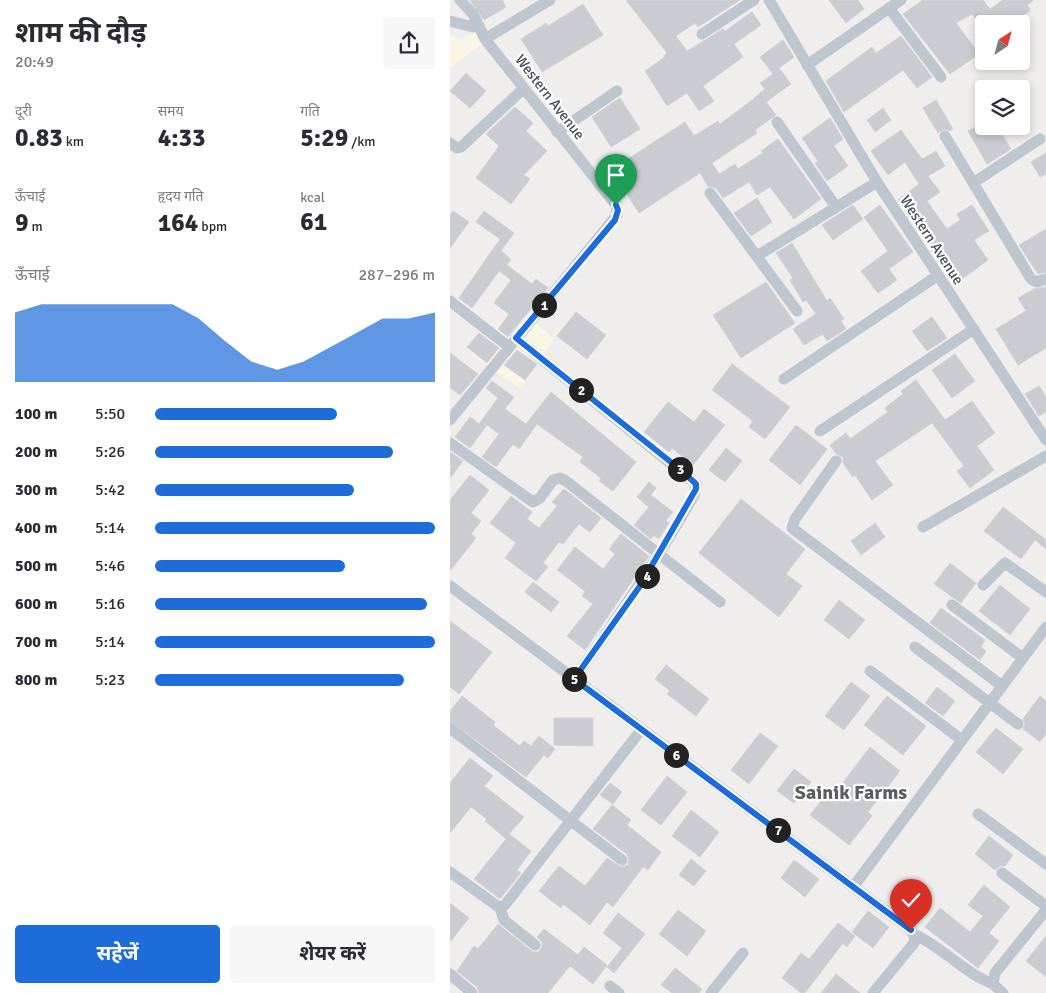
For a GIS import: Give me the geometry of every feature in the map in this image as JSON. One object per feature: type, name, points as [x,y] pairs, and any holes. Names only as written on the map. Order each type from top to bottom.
[{"type":"street","name":"Western Avenue","points":[[450,420],[615,220],[618,210],[485,39],[473,14],[460,0]]},
{"type":"street","points":[[485,39],[550,0]]},
{"type":"street","points":[[702,34],[754,0]]},
{"type":"street","name":"Western Avenue","points":[[769,0],[877,182],[1046,440]]},
{"type":"street","points":[[807,64],[901,0]]},
{"type":"street","points":[[889,8],[940,77]]},
{"type":"street","points":[[450,21],[479,26]]},
{"type":"street","points":[[450,143],[460,148],[524,89]]},
{"type":"street","points":[[558,132],[616,91]]},
{"type":"street","points":[[777,122],[836,206]]},
{"type":"street","points":[[945,136],[1031,278],[1037,282],[1046,279]]},
{"type":"street","points":[[973,183],[1040,139]]},
{"type":"street","points":[[756,256],[877,182]]},
{"type":"street","points":[[710,192],[797,311]]},
{"type":"street","points":[[784,379],[937,276]]},
{"type":"street","points":[[450,301],[513,343],[696,484],[694,495],[660,555],[574,679]]},
{"type":"street","points":[[820,431],[974,329]]},
{"type":"street","points":[[450,443],[532,502],[540,498],[553,480],[560,478],[566,480],[720,602]]},
{"type":"street","points":[[923,527],[1046,456]]},
{"type":"street","points":[[836,461],[795,519],[792,528],[1002,686]]},
{"type":"street","points":[[983,586],[1005,563],[1046,592]]},
{"type":"street","points":[[450,586],[641,730],[854,886],[914,934],[928,940],[975,976],[993,984],[1003,993]]},
{"type":"street","points":[[952,605],[1024,658]]},
{"type":"street","points":[[854,886],[1046,627]]},
{"type":"street","points":[[915,646],[1018,724]]},
{"type":"street","points":[[870,670],[962,740]]},
{"type":"street","points":[[450,728],[622,860]]},
{"type":"street","points":[[500,908],[505,905],[641,730]]},
{"type":"street","points":[[978,814],[1046,864]]},
{"type":"street","points":[[450,872],[500,908],[504,920],[534,945]]},
{"type":"street","points":[[1002,873],[1046,906]]},
{"type":"street","points":[[993,984],[995,974],[1046,910]]},
{"type":"street","points":[[873,993],[914,943],[914,934]]},
{"type":"street","points":[[710,993],[743,953]]},
{"type":"street","points":[[450,974],[472,993]]},
{"type":"shaded area","points":[[474,30],[482,44],[450,68],[450,34],[462,40]]},
{"type":"shaded area","points":[[514,307],[554,338],[520,389],[472,355]]},
{"type":"building","points":[[470,0],[502,0],[506,7],[484,20]]},
{"type":"building","points":[[626,0],[740,0],[698,27],[695,23],[676,36],[687,51],[723,29],[725,31],[752,12],[761,25],[734,44],[743,57],[703,86],[714,101],[699,111],[687,93],[667,106],[645,71],[665,57],[667,53]]},
{"type":"building","points":[[829,0],[858,0],[864,9],[846,23]]},
{"type":"building","points":[[923,0],[983,0],[990,9],[1003,0],[1034,0],[1027,5],[1031,10],[1024,15],[975,15],[975,18],[972,14],[956,23],[975,49],[975,57],[950,74],[903,14]]},
{"type":"building","points":[[583,4],[603,35],[542,72],[521,39],[546,23],[548,26]]},
{"type":"building","points":[[901,36],[932,77],[917,88],[903,70],[844,112],[826,81],[872,47],[876,53]]},
{"type":"building","points":[[783,40],[794,57],[779,68],[791,84],[766,102],[776,115],[755,130],[757,133],[712,163],[719,174],[735,164],[738,169],[763,153],[761,151],[778,139],[821,199],[794,219],[770,187],[757,195],[749,182],[723,198],[716,188],[708,186],[700,173],[639,213],[611,170],[685,122],[694,136],[718,121],[720,124],[743,107],[765,89],[760,83],[773,74],[760,57]]},
{"type":"building","points":[[466,73],[486,91],[470,108],[450,91]]},
{"type":"building","points":[[620,98],[640,129],[611,147],[592,117]]},
{"type":"building","points":[[936,100],[953,129],[950,131],[944,129],[938,133],[923,108]]},
{"type":"building","points":[[515,107],[533,123],[526,131],[547,151],[524,175],[530,179],[511,204],[476,178],[499,146],[486,134]]},
{"type":"building","points":[[883,108],[891,120],[875,132],[867,120]]},
{"type":"building","points":[[830,118],[843,139],[834,146],[848,166],[827,181],[815,163],[818,161],[802,138]]},
{"type":"building","points":[[975,127],[975,135],[1002,135],[1011,149],[987,164],[968,131]]},
{"type":"building","points":[[901,130],[922,159],[936,151],[945,166],[928,176],[940,192],[927,201],[947,229],[960,220],[957,214],[972,205],[989,231],[974,240],[988,260],[954,285],[898,200],[919,184],[905,162],[888,175],[871,151]]},
{"type":"building","points":[[1046,153],[1046,174],[1040,177],[1031,162]]},
{"type":"building","points":[[757,198],[772,222],[751,236],[734,213]]},
{"type":"building","points":[[853,205],[863,219],[833,240],[822,225]]},
{"type":"building","points":[[880,205],[913,252],[889,269],[897,280],[878,293],[861,271],[888,251],[864,217]]},
{"type":"building","points":[[453,211],[469,222],[450,248],[450,215]]},
{"type":"building","points":[[484,211],[514,233],[501,251],[511,259],[507,265],[532,284],[536,279],[548,288],[508,337],[498,329],[509,314],[494,303],[511,280],[499,271],[472,308],[459,298],[500,239],[476,222]]},
{"type":"building","points":[[1046,229],[1046,272],[1038,274],[1019,245]]},
{"type":"building","points":[[792,243],[827,301],[830,298],[844,319],[841,321],[846,329],[827,341],[823,334],[804,345],[793,329],[816,314],[806,300],[803,302],[790,280],[793,278],[776,253]]},
{"type":"building","points":[[766,282],[795,323],[741,358],[713,315]]},
{"type":"building","points":[[1046,287],[1046,348],[1018,365],[996,329],[1026,311],[1018,298],[1034,289]]},
{"type":"building","points":[[576,312],[606,335],[587,359],[557,336]]},
{"type":"building","points":[[932,317],[947,338],[927,351],[912,331]]},
{"type":"building","points":[[479,333],[499,348],[487,363],[467,347]]},
{"type":"building","points":[[517,350],[537,364],[525,380],[504,365]]},
{"type":"building","points":[[450,353],[478,374],[460,395],[450,388]]},
{"type":"building","points":[[955,354],[975,381],[952,398],[932,370]]},
{"type":"building","points":[[732,364],[790,407],[765,439],[749,427],[753,421],[712,390]]},
{"type":"building","points":[[916,380],[945,420],[972,401],[995,433],[977,446],[994,470],[970,488],[957,471],[964,466],[932,423],[875,461],[893,485],[872,500],[855,475],[853,477],[843,463],[843,457],[836,454],[830,445],[846,433],[850,439],[888,412],[885,408],[903,394],[901,391]]},
{"type":"building","points":[[492,381],[514,397],[505,409],[526,424],[551,392],[636,462],[613,491],[599,481],[601,478],[580,462],[583,457],[537,424],[519,449],[513,444],[496,467],[482,457],[499,434],[487,425],[470,448],[455,437],[470,417],[479,424],[498,398],[486,388]]},
{"type":"building","points":[[1039,386],[1046,397],[1046,412],[1039,416],[1025,394]]},
{"type":"building","points":[[668,402],[694,422],[704,409],[725,425],[693,465],[672,448],[669,452],[644,432]]},
{"type":"building","points":[[796,425],[827,449],[800,485],[769,460]]},
{"type":"building","points":[[726,448],[742,461],[725,482],[709,470]]},
{"type":"building","points":[[450,452],[463,461],[450,478]]},
{"type":"building","points":[[470,475],[489,490],[471,513],[481,521],[471,534],[476,538],[450,571],[450,500]]},
{"type":"building","points":[[649,482],[656,488],[651,495],[673,512],[666,520],[669,523],[659,539],[654,535],[651,539],[634,525],[649,507],[637,497]]},
{"type":"building","points":[[564,489],[601,518],[590,532],[579,524],[563,544],[559,542],[543,563],[548,567],[536,581],[505,558],[516,543],[490,523],[511,496],[532,512],[527,519],[539,528],[557,506],[552,502]]},
{"type":"building","points":[[741,499],[805,549],[786,574],[802,586],[779,617],[699,553]]},
{"type":"building","points":[[1003,507],[1046,540],[1046,549],[1035,540],[1021,559],[984,531]]},
{"type":"building","points":[[875,523],[885,537],[861,555],[851,541]]},
{"type":"building","points":[[621,534],[649,556],[585,650],[567,636],[593,604],[582,596],[585,591],[557,570],[575,547],[603,569],[615,554],[609,549]]},
{"type":"building","points":[[950,563],[976,583],[961,603],[934,584]]},
{"type":"building","points":[[533,582],[559,602],[551,612],[525,592]]},
{"type":"building","points":[[1000,585],[1030,609],[1010,635],[979,611]]},
{"type":"building","points":[[839,600],[865,620],[849,639],[824,620]]},
{"type":"building","points":[[941,608],[985,640],[981,647],[986,651],[980,660],[930,623]]},
{"type":"building","points":[[450,621],[492,652],[459,694],[450,687]]},
{"type":"building","points":[[666,665],[709,699],[696,716],[667,694],[670,691],[655,679]]},
{"type":"building","points":[[851,682],[870,696],[844,730],[825,716]]},
{"type":"building","points":[[937,687],[955,701],[943,716],[925,703]]},
{"type":"building","points":[[462,696],[495,722],[493,725],[520,746],[524,741],[531,746],[539,736],[555,749],[548,758],[544,755],[526,777],[450,721],[450,711]]},
{"type":"building","points":[[887,696],[926,726],[903,755],[864,725]]},
{"type":"building","points":[[1040,696],[1046,701],[1046,734],[1040,742],[1023,729],[1025,724],[1023,719]]},
{"type":"building","points":[[554,718],[593,718],[593,746],[554,745]]},
{"type":"building","points":[[996,728],[1023,749],[1003,774],[976,752]]},
{"type":"building","points":[[760,733],[778,746],[749,784],[731,770]]},
{"type":"building","points":[[870,747],[900,771],[868,812],[872,816],[849,845],[810,815],[833,785],[838,789]]},
{"type":"building","points":[[470,758],[493,776],[484,786],[524,817],[509,834],[531,851],[517,870],[521,873],[500,899],[474,879],[506,839],[485,821],[487,819],[471,807],[450,833],[450,783]]},
{"type":"building","points":[[794,769],[811,782],[794,803],[777,791]]},
{"type":"building","points":[[667,776],[687,792],[661,825],[641,810]]},
{"type":"building","points":[[610,783],[622,792],[613,804],[600,795]]},
{"type":"building","points":[[612,805],[631,820],[627,825],[661,852],[648,870],[643,867],[613,907],[607,902],[590,925],[563,904],[561,908],[539,891],[559,866],[585,886],[607,858],[621,867],[628,865],[627,854],[593,829]]},
{"type":"building","points":[[691,810],[719,832],[700,857],[672,836]]},
{"type":"building","points":[[989,836],[1013,855],[1005,866],[1000,866],[995,870],[975,854]]},
{"type":"building","points":[[691,859],[706,871],[694,886],[679,875]]},
{"type":"building","points":[[794,860],[819,879],[805,897],[781,878]]},
{"type":"building","points":[[984,885],[1010,907],[989,933],[999,941],[978,968],[925,927],[940,908],[970,932],[983,916],[968,905]]},
{"type":"building","points":[[450,903],[469,918],[450,942]]},
{"type":"building","points":[[678,910],[706,931],[687,956],[659,934]]},
{"type":"building","points":[[868,911],[889,927],[873,948],[852,932]]},
{"type":"building","points":[[618,913],[645,934],[614,973],[607,967],[622,948],[603,933]]},
{"type":"building","points":[[838,923],[855,936],[847,947],[843,943],[805,993],[801,993],[782,978],[801,953],[809,959]]},
{"type":"building","points":[[498,924],[533,952],[538,952],[542,947],[542,942],[537,937],[544,929],[578,955],[584,947],[607,965],[593,984],[570,966],[548,993],[479,993],[477,987],[457,971],[474,946],[478,949]]},
{"type":"building","points":[[1046,936],[1046,977],[1026,961]]},
{"type":"building","points":[[675,968],[702,989],[699,993],[672,993],[661,985]]},
{"type":"building","points":[[836,974],[860,993],[821,993]]},
{"type":"district","name":"Sainik Farms","points":[[851,792]]},
{"type":"route","points":[[616,205],[618,210],[615,220],[516,338],[693,480],[696,484],[696,489],[660,555],[574,679],[911,930]]}]
